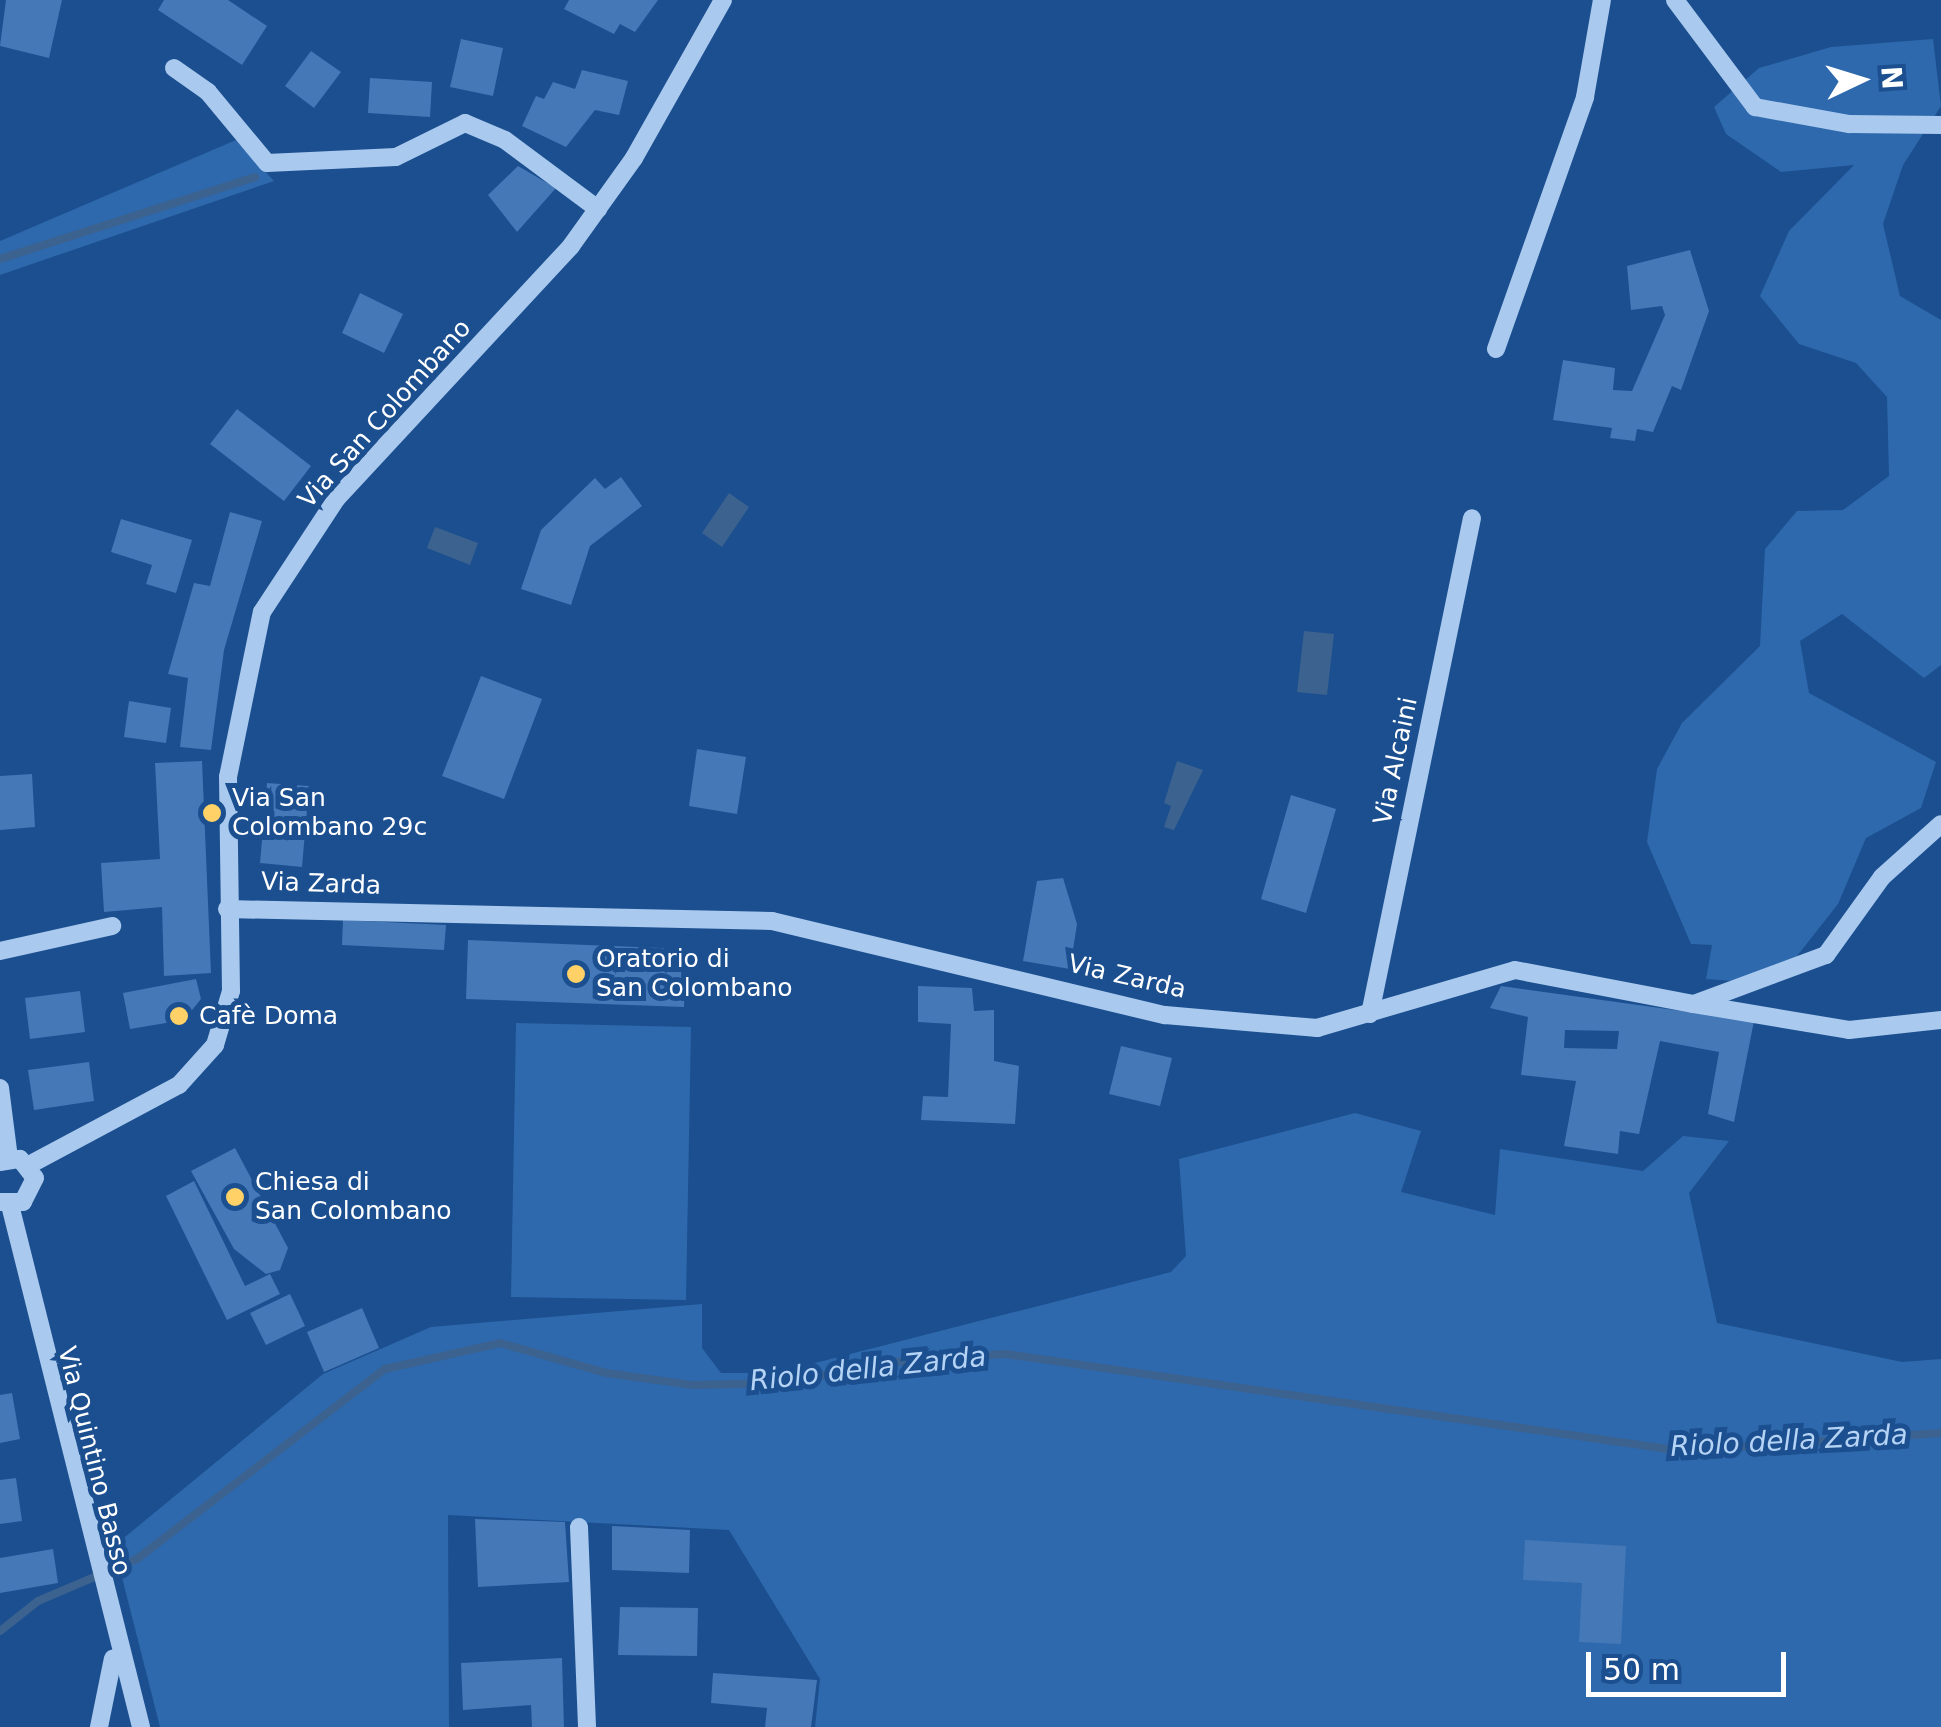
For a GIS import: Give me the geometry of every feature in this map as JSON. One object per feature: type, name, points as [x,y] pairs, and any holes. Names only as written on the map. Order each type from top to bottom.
[{"type":"street","name":"Via San Colombano","points":[[29,1165],[200,1065],[232,991],[224,812],[238,714],[280,577],[337,498],[598,209],[723,0]]},
{"type":"street","points":[[1496,349],[1584,97],[1602,0]]},
{"type":"street","points":[[1676,0],[1754,107],[1849,124],[1941,125]]},
{"type":"street","points":[[174,68],[208,92],[266,163],[396,157],[465,123],[505,140],[598,209]]},
{"type":"street","name":"Via Alcaini","points":[[1370,1014],[1472,518]]},
{"type":"street","points":[[1694,1004],[1826,955],[1882,877],[1941,824]]},
{"type":"street","name":"Via Zarda","points":[[227,909],[772,921],[1165,1015],[1317,1028],[1515,970],[1849,1030],[1941,1020]]},
{"type":"street","points":[[0,951],[112,926]]},
{"type":"street","points":[[0,1088],[4,1160],[29,1165]]},
{"type":"street","name":"Via Quintino Basso","points":[[29,1165],[33,1192],[5,1203],[112,1638],[140,1727]]},
{"type":"street","points":[[578,1527],[587,1727]]},
{"type":"street","points":[[102,1726],[112,1638]]},
{"type":"shaded area","points":[[1933,39],[1941,106],[1903,165],[1883,224],[1900,296],[1941,320],[1941,665],[1924,678],[1842,614],[1800,641],[1809,693],[1936,762],[1921,808],[1866,838],[1838,904],[1775,984],[1706,979],[1712,945],[1691,944],[1647,842],[1657,769],[1682,723],[1760,646],[1765,549],[1797,511],[1843,510],[1889,476],[1887,397],[1856,363],[1799,344],[1760,296],[1789,231],[1854,165],[1781,172],[1726,134],[1714,107],[1759,68],[1831,47]]},
{"type":"shaded area","points":[[236,140],[274,181],[0,275],[0,241]]},
{"type":"shaded area","points":[[729,493],[749,507],[722,547],[702,533]]},
{"type":"shaded area","points":[[435,527],[478,543],[470,565],[427,548]]},
{"type":"shaded area","points":[[1304,631],[1334,634],[1327,695],[1297,692]]},
{"type":"shaded area","points":[[1177,761],[1203,770],[1174,830],[1164,827],[1171,806],[1164,803]]},
{"type":"shaded area","points":[[516,1023],[691,1027],[686,1300],[511,1297]]},
{"type":"shaded area","points":[[1355,1113],[1421,1131],[1401,1192],[1495,1215],[1500,1149],[1643,1171],[1683,1136],[1729,1141],[1689,1193],[1717,1323],[1902,1362],[1941,1359],[1941,1727],[815,1727],[820,1679],[729,1530],[448,1515],[449,1727],[160,1727],[114,1546],[323,1374],[431,1327],[702,1304],[702,1348],[721,1373],[776,1373],[1171,1272],[1186,1256],[1179,1159]]},
{"type":"building","points":[[6,0],[62,0],[49,58],[0,46]]},
{"type":"building","points":[[164,0],[228,0],[267,26],[242,65],[158,10]]},
{"type":"building","points":[[569,0],[658,0],[635,32],[620,24],[614,34],[564,9]]},
{"type":"building","points":[[461,39],[503,48],[493,96],[450,87]]},
{"type":"building","points":[[311,51],[341,72],[314,108],[285,86]]},
{"type":"building","points":[[582,70],[628,81],[619,115],[595,110],[566,147],[522,126],[536,96],[544,99],[553,82],[575,89]]},
{"type":"building","points":[[370,78],[432,82],[430,117],[368,113]]},
{"type":"building","points":[[518,166],[556,188],[517,232],[488,195]]},
{"type":"building","points":[[1690,250],[1709,311],[1681,390],[1672,386],[1653,432],[1637,429],[1635,441],[1610,438],[1612,428],[1553,420],[1563,360],[1615,368],[1613,390],[1632,391],[1665,315],[1662,306],[1631,310],[1627,266]]},
{"type":"building","points":[[360,293],[403,314],[384,353],[342,333]]},
{"type":"building","points":[[237,409],[311,466],[284,501],[210,444]]},
{"type":"building","points":[[621,477],[642,506],[590,546],[571,605],[521,589],[541,530],[595,478],[605,489]]},
{"type":"building","points":[[230,512],[262,521],[224,650],[211,750],[180,747],[188,678],[168,674],[194,583],[210,586]]},
{"type":"building","points":[[121,519],[192,540],[176,593],[146,584],[152,565],[111,552]]},
{"type":"building","points":[[481,676],[542,699],[504,799],[442,776]]},
{"type":"building","points":[[129,701],[171,708],[166,743],[124,737]]},
{"type":"building","points":[[697,749],[746,757],[737,814],[689,806]]},
{"type":"building","points":[[202,761],[211,973],[164,976],[162,907],[104,912],[101,863],[160,859],[155,763]]},
{"type":"building","points":[[32,774],[35,827],[0,830],[0,776]]},
{"type":"building","points":[[267,783],[309,786],[302,867],[260,863]]},
{"type":"building","points":[[1291,795],[1336,809],[1306,913],[1261,899]]},
{"type":"building","points":[[1063,878],[1077,924],[1070,969],[1023,961],[1037,881]]},
{"type":"building","points":[[343,920],[446,925],[444,950],[342,945]]},
{"type":"building","name":"Oratorio di San Colombano","points":[[468,940],[686,949],[684,1007],[466,999]]},
{"type":"building","points":[[196,979],[201,999],[184,1020],[130,1029],[123,993]]},
{"type":"building","points":[[918,986],[972,988],[974,1011],[994,1010],[994,1061],[1019,1066],[1015,1124],[921,1120],[923,1096],[948,1097],[951,1024],[918,1022]]},
{"type":"building","points":[[1501,986],[1754,1021],[1734,1122],[1708,1114],[1719,1052],[1660,1041],[1639,1134],[1620,1131],[1618,1154],[1564,1146],[1576,1081],[1521,1075],[1528,1017],[1490,1008]],"holes":[[[1565,1030],[1619,1031],[1617,1049],[1564,1048]]]},
{"type":"building","points":[[80,991],[85,1032],[30,1039],[25,998]]},
{"type":"building","points":[[1121,1046],[1172,1058],[1160,1106],[1109,1094]]},
{"type":"building","points":[[89,1062],[94,1101],[34,1110],[28,1070]]},
{"type":"building","name":"Chiesa di San Colombano","points":[[235,1148],[288,1248],[280,1270],[266,1274],[234,1249],[191,1171]]},
{"type":"building","points":[[194,1181],[245,1286],[270,1274],[280,1294],[227,1320],[166,1196]]},
{"type":"building","points":[[290,1294],[305,1326],[266,1345],[250,1313]]},
{"type":"building","points":[[362,1308],[379,1348],[324,1372],[307,1332]]},
{"type":"building","points":[[12,1393],[20,1439],[0,1443],[0,1395]]},
{"type":"building","points":[[16,1478],[22,1521],[0,1524],[0,1480]]},
{"type":"building","points":[[475,1519],[565,1522],[569,1582],[478,1587]]},
{"type":"building","points":[[612,1526],[690,1530],[689,1573],[612,1570]]},
{"type":"building","points":[[1525,1540],[1626,1546],[1621,1644],[1579,1642],[1582,1583],[1523,1580]]},
{"type":"building","points":[[53,1549],[58,1583],[0,1593],[0,1558]]},
{"type":"building","points":[[620,1607],[698,1608],[697,1656],[618,1655]]},
{"type":"building","points":[[562,1658],[564,1727],[532,1727],[531,1705],[463,1710],[461,1663]]},
{"type":"building","points":[[713,1673],[817,1680],[811,1727],[765,1727],[767,1708],[711,1703]]},
{"type":"waterway","points":[[0,259],[255,177]]},
{"type":"waterway","name":"Riolo della Zarda","points":[[0,1631],[38,1601],[137,1559],[385,1369],[500,1343],[606,1373],[693,1385],[792,1383],[869,1364],[1005,1354],[1682,1451],[1941,1433]]},
{"type":"place","name":"Via San Colombano 29c","points":[[212,813]]},
{"type":"place","name":"Oratorio di San Colombano","points":[[576,974]]},
{"type":"place","name":"Cafè Doma","points":[[179,1016]]},
{"type":"place","name":"Chiesa di San Colombano","points":[[235,1197]]}]
